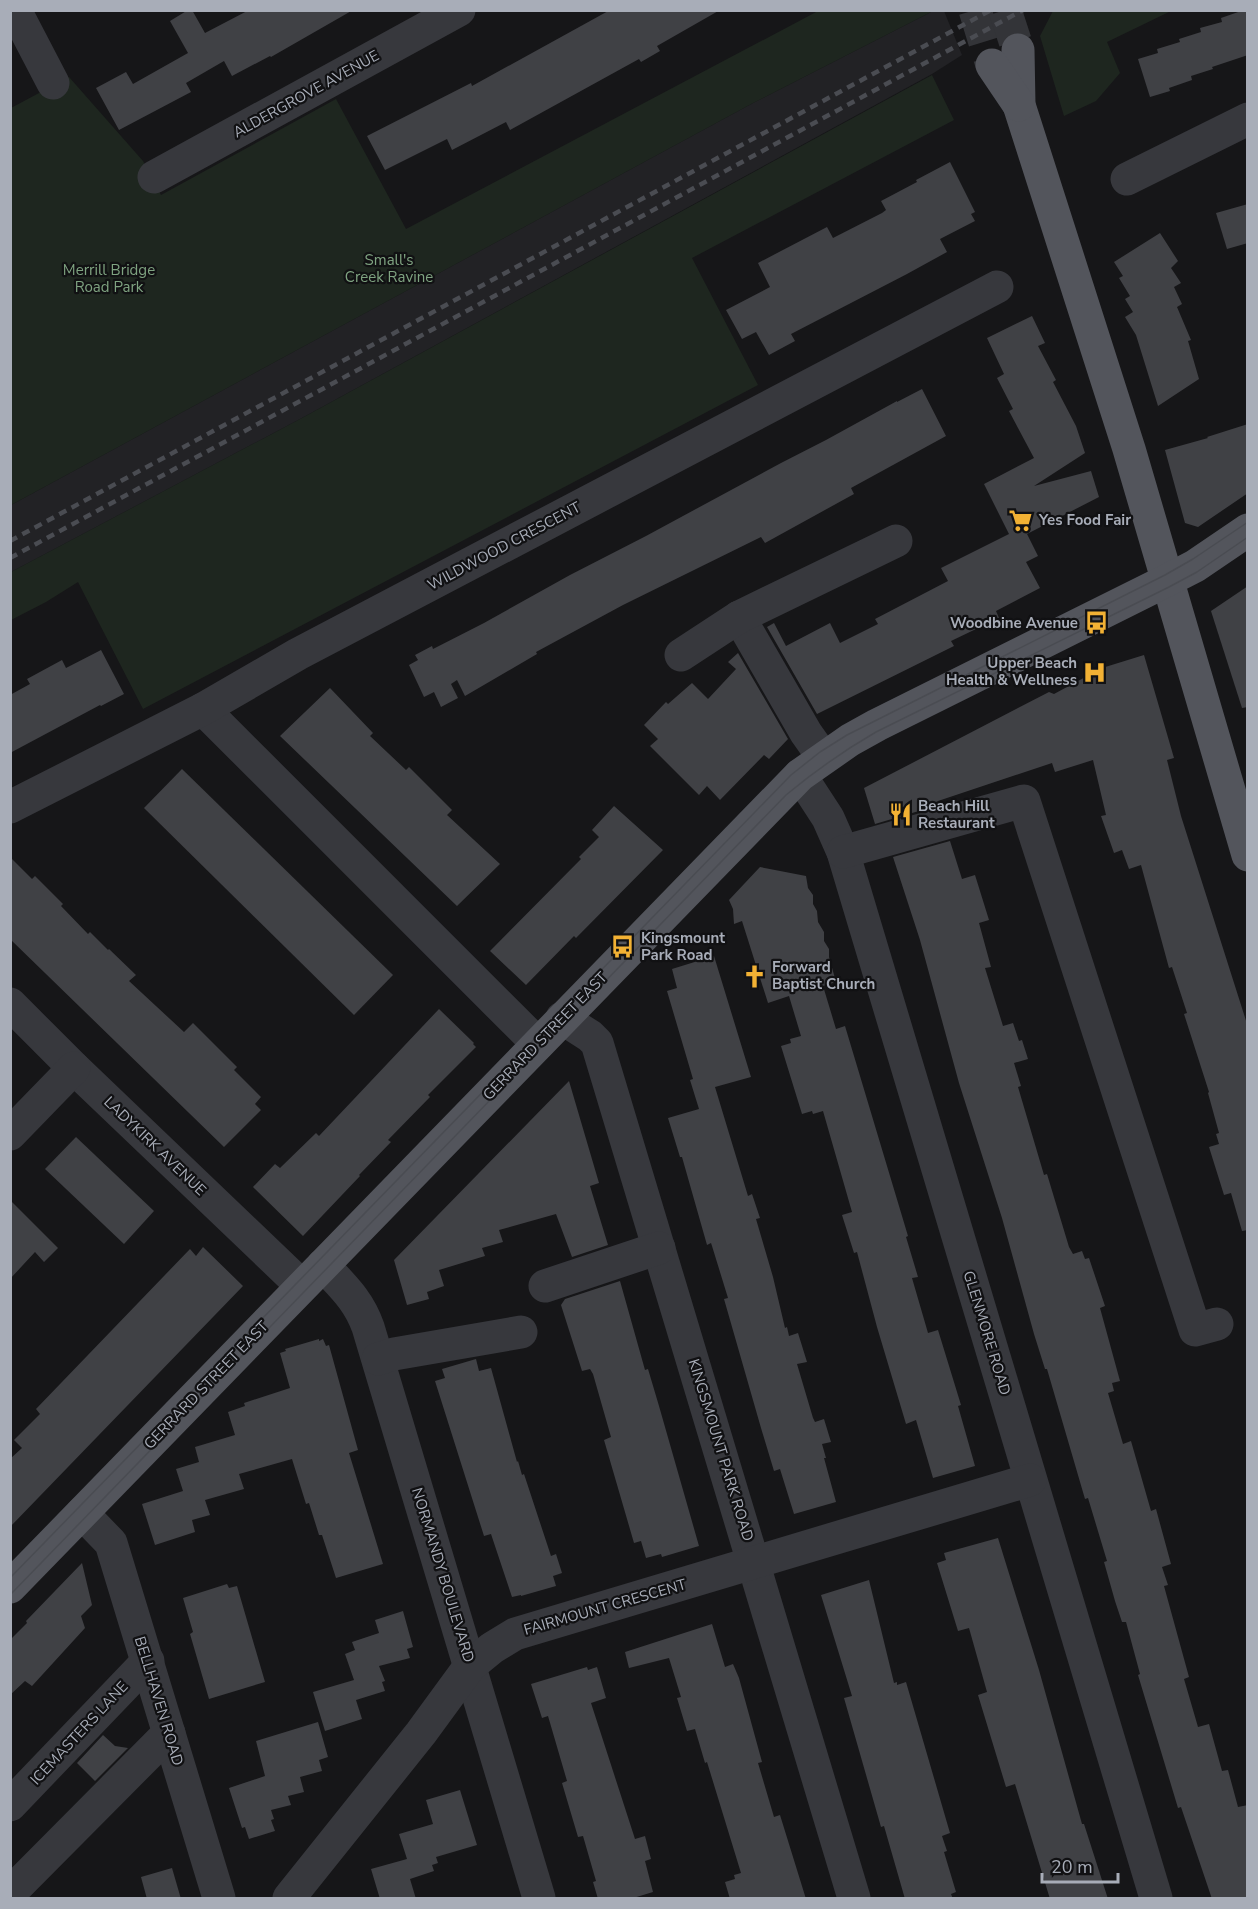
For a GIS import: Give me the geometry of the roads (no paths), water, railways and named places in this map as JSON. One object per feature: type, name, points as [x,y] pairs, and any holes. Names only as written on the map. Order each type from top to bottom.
[{"type":"main road","points":[[1005,57],[1064,250],[1129,449],[1248,855]]},
{"type":"main road","name":"GERRARD STREET EAST","points":[[10,1587],[562,1018],[812,766],[850,740],[887,720],[1195,566],[1248,530]]},
{"type":"street","points":[[15,10],[53,83]]},
{"type":"street","name":"ALDERGROVE AVENUE","points":[[154,177],[459,10]]},
{"type":"street","points":[[1127,179],[1248,119]]},
{"type":"street","name":"WILDWOOD CRESCENT","points":[[10,807],[203,709],[298,654],[997,287]]},
{"type":"street","points":[[681,655],[739,617],[896,541]]},
{"type":"street","name":"GLENMORE ROAD","points":[[739,617],[806,733],[812,766],[828,818],[843,852],[1156,1899]]},
{"type":"street","points":[[203,709],[538,1044]]},
{"type":"street","points":[[843,852],[1024,801],[1195,1330],[1217,1324]]},
{"type":"street","name":"LADYKIRK AVENUE","points":[[10,1004],[74,1068],[312,1275]]},
{"type":"street","name":"KINGSMOUNT PARK ROAD","points":[[562,1018],[597,1043],[854,1899]]},
{"type":"street","points":[[10,1134],[74,1068]]},
{"type":"street","points":[[545,1286],[659,1248]]},
{"type":"street","name":"NORMANDY BOULEVARD","points":[[312,1275],[353,1296],[360,1306],[378,1359],[539,1899]]},
{"type":"street","points":[[378,1359],[394,1354],[521,1332]]},
{"type":"street","name":"FAIRMOUNT CRESCENT","points":[[289,1899],[470,1666],[492,1648],[515,1634],[1030,1480]]},
{"type":"street","name":"BELLHAVEN ROAD","points":[[82,1513],[111,1544],[219,1899]]},
{"type":"street","name":"ICEMASTERS LANE","points":[[10,1805],[148,1661]]},
{"type":"street","points":[[10,1893],[169,1733]]},
{"type":"tunnel","points":[[975,10],[992,65]]},
{"type":"tunnel","points":[[1005,10],[1018,50]]},
{"type":"tram line","points":[[10,1578],[791,775],[820,752],[847,735],[1165,575],[1248,522]]},
{"type":"tram line","points":[[10,1595],[786,795],[852,746],[876,732],[1169,587],[1197,572],[1248,537]]},
{"type":"railway","points":[[10,541],[991,10]]},
{"type":"railway","points":[[10,558],[1023,10]]},
{"type":"place","name":"Yes Food Fair","points":[[1021,520]]},
{"type":"place","name":"Woodbine Avenue","points":[[1096,623]]},
{"type":"place","name":"Upper Beach Health & Wellness","points":[[1095,672]]},
{"type":"place","name":"Beach Hill Restaurant","points":[[900,815]]},
{"type":"place","name":"Kingsmount Park Road","points":[[623,947]]},
{"type":"place","name":"Forward Baptist Church","points":[[754,976]]},
{"type":"park label","name":"Small's Creek Ravine","points":[[389,268]]},
{"type":"park label","name":"Merrill Bridge Road Park","points":[[109,278]]}]
